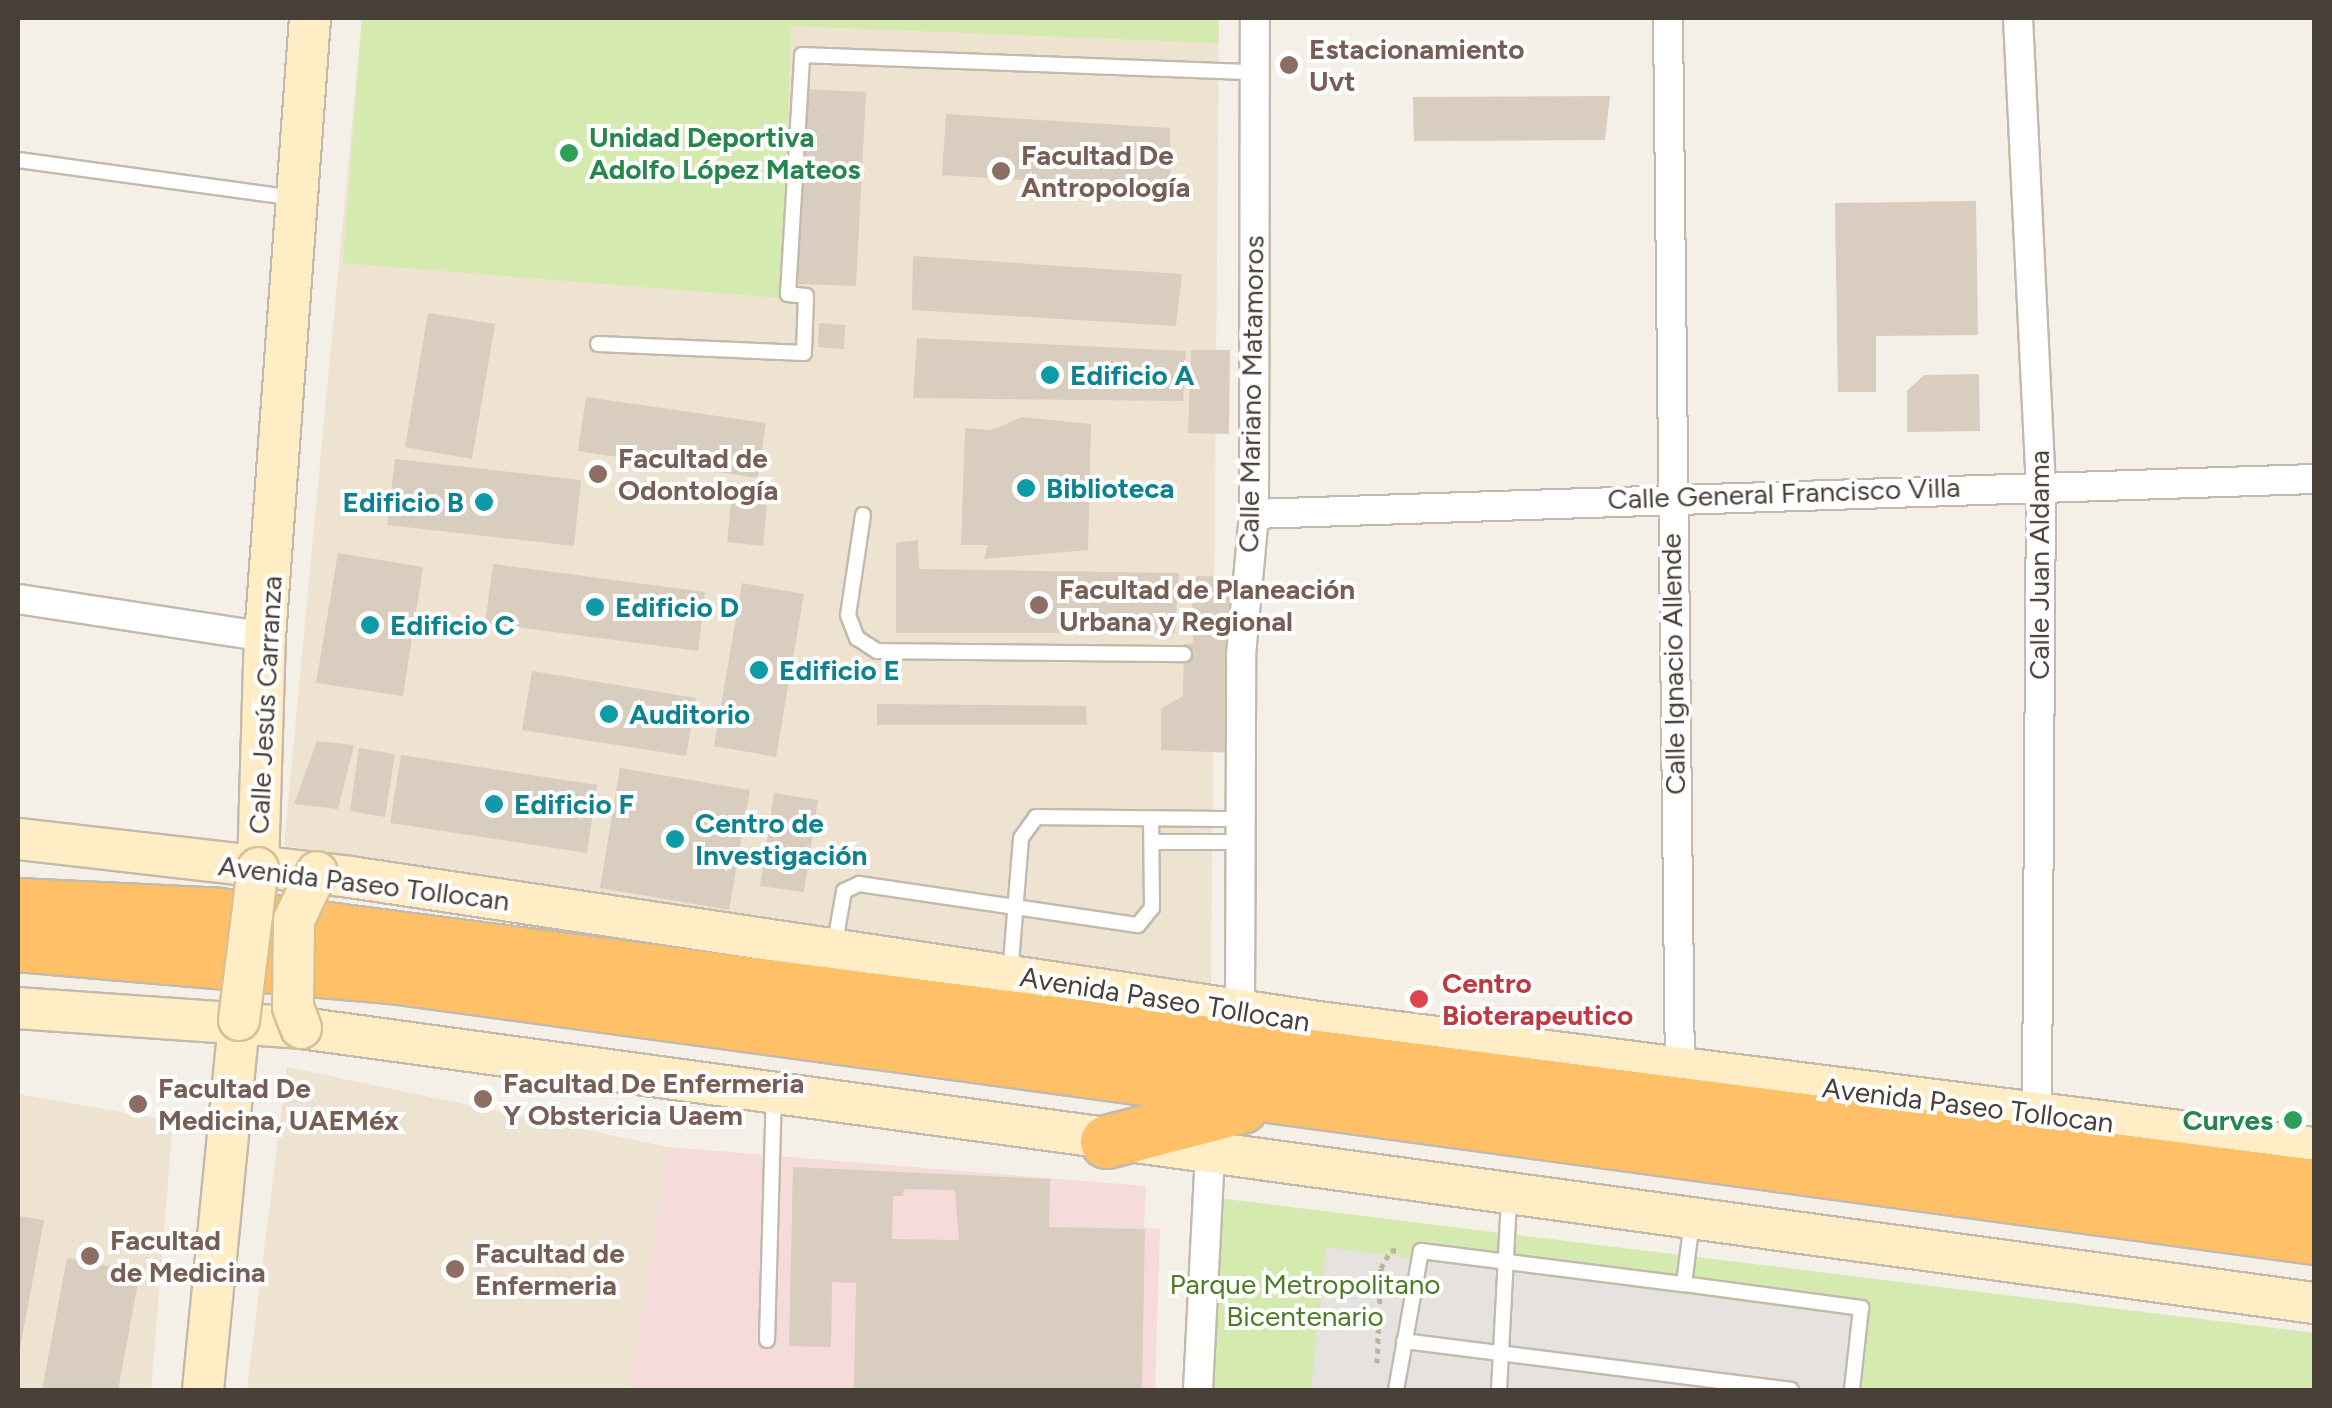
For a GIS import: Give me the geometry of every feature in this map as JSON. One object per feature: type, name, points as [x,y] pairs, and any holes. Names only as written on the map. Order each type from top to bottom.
[{"type":"highway","name":"Avenida Paseo Tollocan","points":[[18,905],[219,915],[2022,1154],[2314,1186]]},
{"type":"highway","name":"Avenida Paseo Tollocan","points":[[18,945],[392,977],[1268,1100],[2022,1154],[2314,1238]]},
{"type":"highway","points":[[1318,1022],[1392,1071]]},
{"type":"highway","points":[[1107,1142],[1268,1100]]},
{"type":"main road","name":"Calle Jesús Carranza","points":[[203,1390],[258,868],[265,637],[310,18]]},
{"type":"main road","name":"Avenida Paseo Tollocan","points":[[18,840],[317,872],[1318,1022],[1680,1070],[2022,1154],[2314,1148]]},
{"type":"main road","points":[[301,1028],[293,1006],[294,920],[317,872]]},
{"type":"main road","points":[[18,1008],[239,1020],[1107,1142],[2314,1303]]},
{"type":"street","name":"Calle Mariano Matamoros","points":[[1240,1010],[1238,655],[1254,514],[1255,18]]},
{"type":"street","name":"Calle Ignacio Allende","points":[[1668,18],[1670,496],[1680,1070]]},
{"type":"street","name":"Calle Juan Aldama","points":[[2018,18],[2041,485],[2022,1154]]},
{"type":"street","name":"Calle General Francisco Villa","points":[[1254,514],[1670,496],[2314,479]]},
{"type":"street","points":[[18,598],[265,637]]},
{"type":"street","points":[[1198,1390],[1210,1156]]},
{"type":"lane","points":[[598,344],[804,353],[806,296],[788,294],[802,55],[1254,72]]},
{"type":"lane","points":[[18,160],[298,198]]},
{"type":"lane","points":[[863,515],[848,615],[857,638],[876,651],[1184,654]]},
{"type":"lane","points":[[1010,976],[1021,838],[1036,816],[1151,818],[1240,830]]},
{"type":"lane","points":[[834,949],[844,891],[852,885],[1138,925],[1152,908],[1151,818]]},
{"type":"lane","points":[[1154,842],[1240,830]]},
{"type":"lane","points":[[767,1340],[774,1095]]},
{"type":"lane","points":[[1499,1390],[1509,1196]]},
{"type":"lane","points":[[1684,1284],[1692,1220]]},
{"type":"lane","points":[[1396,1390],[1421,1251],[1861,1308],[1852,1390]]},
{"type":"lane","points":[[1404,1340],[1790,1390]]},
{"type":"path","points":[[1376,1373],[1381,1268],[1391,1250],[1421,1251]]},
{"type":"shaded area","points":[[362,18],[1219,18],[1211,985],[284,846]]},
{"type":"shaded area","name":"Facultad de Enfermeria","points":[[287,1067],[668,1147],[630,1390],[247,1390]]},
{"type":"shaded area","name":"Facultad de Medicina","points":[[18,1094],[173,1121],[151,1390],[18,1390]]},
{"type":"shaded area","points":[[668,1147],[1146,1186],[1144,1227],[1160,1229],[1155,1390],[630,1390]]},
{"type":"shaded area","points":[[1326,1247],[1870,1319],[1861,1390],[1311,1390]]},
{"type":"green space","name":"Unidad Deportiva Adolfo López Mateos","points":[[362,18],[1219,18],[1218,43],[791,26],[782,298],[343,263]]},
{"type":"green space","name":"Parque Metropolitano Bicentenario","points":[[1218,1198],[2314,1333],[2314,1390],[1211,1390]]},
{"type":"building","points":[[806,89],[866,92],[856,286],[797,284]]},
{"type":"building","points":[[1610,96],[1605,140],[1414,141],[1413,97]]},
{"type":"building","points":[[946,114],[1170,128],[1171,189],[942,175]]},
{"type":"building","points":[[1976,201],[1978,335],[1876,336],[1876,392],[1838,392],[1835,203]]},
{"type":"building","points":[[913,256],[1182,274],[1176,326],[912,310]]},
{"type":"building","points":[[428,313],[495,324],[472,459],[405,447]]},
{"type":"building","points":[[819,323],[845,325],[844,349],[818,347]]},
{"type":"building","name":"Edificio A","points":[[917,338],[1186,351],[1183,401],[913,398]]},
{"type":"building","points":[[1191,350],[1230,350],[1229,434],[1188,433]]},
{"type":"building","points":[[1979,374],[1980,431],[1907,432],[1907,391],[1924,375]]},
{"type":"building","points":[[586,397],[766,423],[758,478],[578,451]]},
{"type":"building","name":"Biblioteca","points":[[1022,417],[1091,424],[1088,550],[984,559],[988,545],[961,545],[965,428],[992,430]]},
{"type":"building","name":"Edificio B","points":[[395,459],[581,480],[574,546],[387,525]]},
{"type":"building","points":[[731,502],[767,505],[763,546],[727,542]]},
{"type":"building","points":[[918,540],[919,569],[1179,573],[1175,633],[896,633],[896,543]]},
{"type":"building","name":"Edificio C","points":[[338,553],[423,567],[403,696],[316,683]]},
{"type":"building","name":"Edificio D","points":[[493,564],[705,592],[698,651],[485,623]]},
{"type":"building","points":[[1191,576],[1236,577],[1235,753],[1161,750],[1161,709],[1183,696],[1184,644],[1193,643]]},
{"type":"building","name":"Edificio E","points":[[742,583],[804,594],[776,757],[714,746]]},
{"type":"building","name":"Auditorio","points":[[532,671],[696,698],[686,756],[522,730]]},
{"type":"building","points":[[877,704],[1086,706],[1087,725],[877,725]]},
{"type":"building","points":[[317,741],[354,745],[338,809],[294,804]]},
{"type":"building","points":[[359,748],[395,754],[385,817],[350,811]]},
{"type":"building","name":"Edificio F","points":[[401,755],[597,785],[587,853],[390,823]]},
{"type":"building","name":"Centro de Investigación","points":[[620,768],[750,790],[729,910],[600,888]]},
{"type":"building","points":[[774,793],[818,800],[804,892],[760,886]]},
{"type":"building","points":[[793,1167],[1050,1179],[1049,1227],[1145,1229],[1142,1390],[854,1390],[856,1283],[832,1282],[831,1347],[789,1346]],"holes":[[[904,1189],[955,1190],[959,1240],[892,1239],[893,1196],[903,1196]]]},
{"type":"building","points":[[18,1216],[44,1220],[19,1354],[18,1354]]},
{"type":"building","points":[[67,1258],[140,1272],[118,1390],[42,1390]]},
{"type":"place","name":"Estacionamiento Uvt","points":[[1289,65]]},
{"type":"place","name":"Unidad Deportiva Adolfo López Mateos","points":[[569,153]]},
{"type":"place","name":"Facultad De Antropología","points":[[1001,171]]},
{"type":"place","name":"Edificio A","points":[[1050,375]]},
{"type":"place","name":"Facultad de Odontología","points":[[598,474]]},
{"type":"place","name":"Biblioteca","points":[[1026,488]]},
{"type":"place","name":"Edificio B","points":[[484,502]]},
{"type":"place","name":"Facultad de Planeación Urbana y Regional","points":[[1039,605]]},
{"type":"place","name":"Edificio D","points":[[595,607]]},
{"type":"place","name":"Edificio C","points":[[370,625]]},
{"type":"place","name":"Edificio E","points":[[759,670]]},
{"type":"place","name":"Auditorio","points":[[609,714]]},
{"type":"place","name":"Edificio F","points":[[494,804]]},
{"type":"place","name":"Centro de Investigación","points":[[675,839]]},
{"type":"place","name":"Centro Bioterapeutico","points":[[1419,999]]},
{"type":"place","name":"Facultad De Enfermeria Y Obstericia Uaem","points":[[483,1099]]},
{"type":"place","name":"Facultad De Medicina, UAEMéx","points":[[138,1104]]},
{"type":"place","name":"Curves","points":[[2293,1120]]},
{"type":"place","name":"Facultad de Medicina","points":[[90,1256]]},
{"type":"place","name":"Facultad de Enfermeria","points":[[455,1269]]}]
